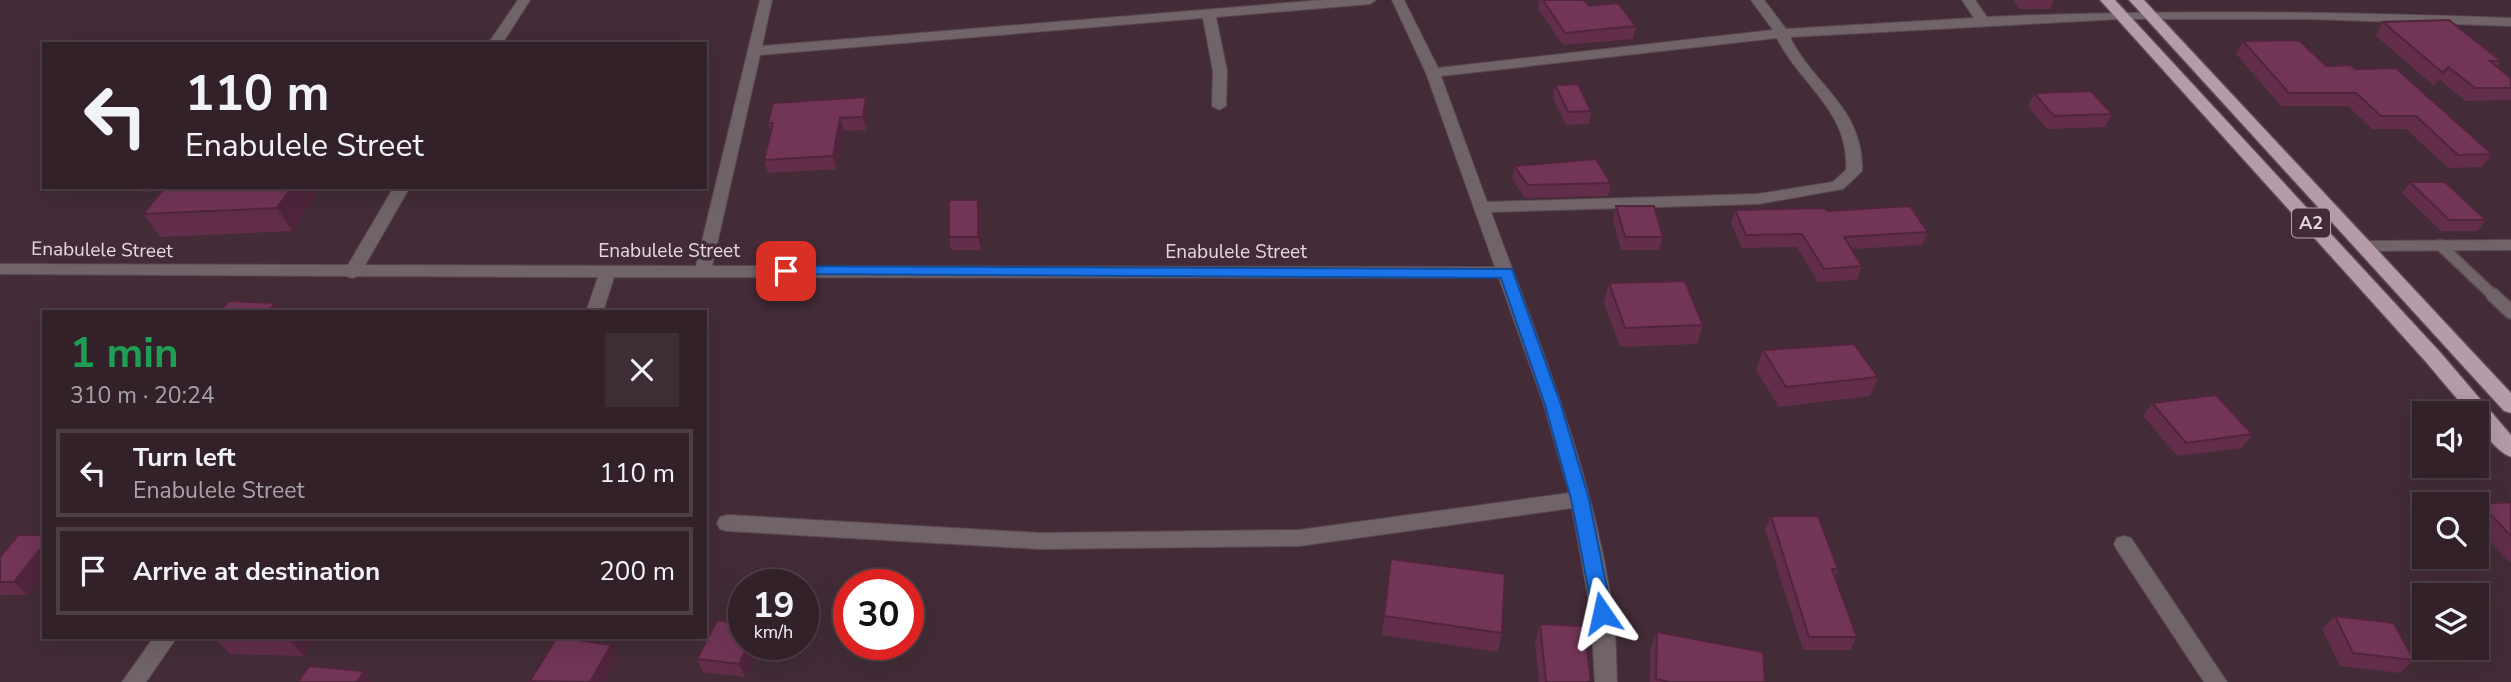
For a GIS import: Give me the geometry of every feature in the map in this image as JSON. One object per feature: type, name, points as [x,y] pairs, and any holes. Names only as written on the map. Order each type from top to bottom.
[{"type":"highway","name":"A2","points":[[2107,0],[2433,357],[2511,449]]},
{"type":"highway","name":"A2","points":[[2136,0],[2511,406]]},
{"type":"street","points":[[496,42],[524,0]]},
{"type":"street","points":[[703,270],[766,0]]},
{"type":"street","points":[[755,51],[1370,0]]},
{"type":"street","points":[[1398,0],[1433,73],[1553,405],[1580,499],[1602,613],[1606,682]]},
{"type":"street","points":[[1483,207],[1758,199],[1838,186],[1854,171],[1855,150],[1835,104],[1791,52],[1782,33],[1757,0]]},
{"type":"street","points":[[1968,0],[1983,21]]},
{"type":"street","points":[[1209,14],[1220,59],[1222,85],[1219,106]]},
{"type":"street","points":[[1433,73],[1782,33],[1983,21],[2120,15],[2308,15],[2511,22]]},
{"type":"street","points":[[352,273],[401,189]]},
{"type":"street","points":[[2365,246],[2511,245]]},
{"type":"street","name":"Enabulele Street","points":[[0,269],[352,273],[703,270],[1506,273]]},
{"type":"street","points":[[594,310],[608,271]]},
{"type":"street","points":[[727,523],[1041,541],[1299,538],[1580,499]]},
{"type":"street","points":[[2124,544],[2216,682]]},
{"type":"street","points":[[133,682],[165,639]]},
{"type":"lane","points":[[2440,245],[2511,312]]},
{"type":"building","points":[[1543,0],[1584,0],[1589,6],[1618,3],[1636,26],[1565,33]]},
{"type":"building","points":[[2449,20],[2501,61],[2490,61],[2511,78],[2511,88],[2475,88],[2448,67],[2443,73],[2383,22]]},
{"type":"building","points":[[2299,40],[2326,66],[2350,65],[2355,69],[2396,68],[2492,154],[2458,155],[2416,116],[2381,116],[2356,93],[2289,93],[2243,41]]},
{"type":"building","points":[[1578,84],[1591,111],[1568,112],[1555,85]]},
{"type":"building","points":[[2091,91],[2112,114],[2054,116],[2034,93]]},
{"type":"building","points":[[866,97],[863,117],[840,118],[833,156],[764,160],[773,123],[768,123],[773,103]]},
{"type":"building","points":[[1596,159],[1611,183],[1528,185],[1514,166]]},
{"type":"building","points":[[2410,182],[2445,182],[2486,220],[2449,220]]},
{"type":"building","points":[[163,189],[291,189],[277,208],[143,214]]},
{"type":"building","points":[[949,200],[978,200],[978,237],[949,237]]},
{"type":"building","points":[[1616,206],[1654,206],[1663,237],[1625,237]]},
{"type":"building","points":[[1910,206],[1928,232],[1844,237],[1862,266],[1824,269],[1802,234],[1746,235],[1735,210],[1825,208],[1827,211]]},
{"type":"building","points":[[1685,281],[1703,325],[1625,328],[1609,283]]},
{"type":"building","points":[[229,301],[275,303],[270,310],[221,310]]},
{"type":"building","points":[[1854,344],[1878,377],[1786,387],[1763,350]]},
{"type":"building","points":[[2216,395],[2252,434],[2186,443],[2152,403]]},
{"type":"building","points":[[2511,502],[2511,536],[2489,513],[2489,503]]},
{"type":"building","points":[[1771,516],[1818,516],[1838,569],[1832,569],[1857,637],[1809,637]]},
{"type":"building","points":[[18,535],[42,535],[42,547],[14,582],[0,582],[0,557]]},
{"type":"building","points":[[1391,559],[1505,574],[1502,633],[1384,616]]},
{"type":"building","points":[[2335,616],[2394,623],[2412,660],[2353,653]]},
{"type":"building","points":[[717,620],[728,622],[728,660],[741,660],[739,664],[697,659]]},
{"type":"building","points":[[1540,624],[1584,626],[1591,682],[1546,682]]},
{"type":"building","points":[[1657,632],[1763,652],[1765,682],[1670,682],[1656,679]]},
{"type":"building","points":[[556,639],[611,645],[590,682],[530,681]]},
{"type":"building","points":[[309,666],[364,671],[357,682],[298,682]]},
{"type":"route","points":[[786,271],[1506,273],[1553,405],[1580,499],[1602,613]]}]
